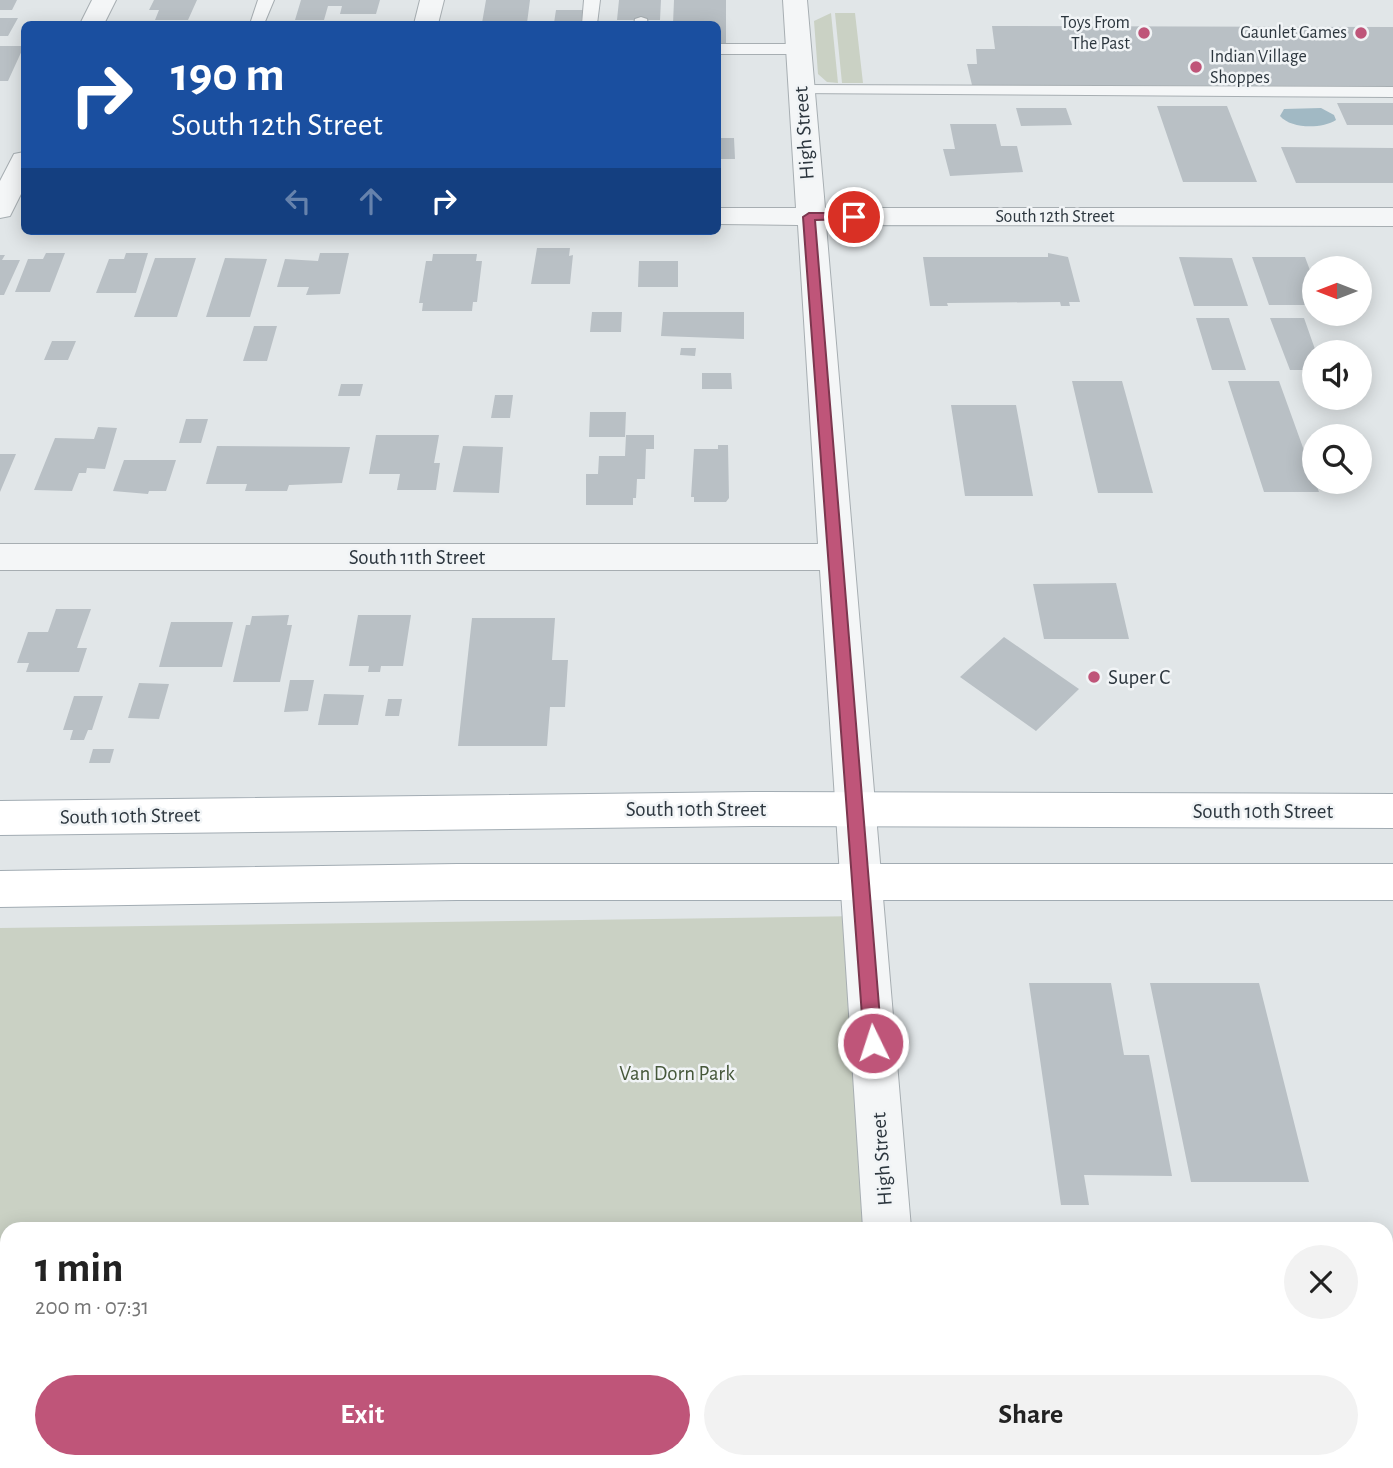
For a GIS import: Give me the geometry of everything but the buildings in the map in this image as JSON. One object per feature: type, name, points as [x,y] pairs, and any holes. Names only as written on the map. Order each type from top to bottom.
[{"type":"main road","name":"South 10th Street","points":[[0,818],[364,811],[1393,811]]},
{"type":"main road","points":[[0,889],[471,882],[1393,882]]},
{"type":"street","points":[[94,21],[104,0]]},
{"type":"street","points":[[427,21],[432,0]]},
{"type":"street","name":"High Street","points":[[795,0],[834,557],[887,1222]]},
{"type":"street","points":[[21,166],[0,212],[21,215]]},
{"type":"street","name":"South 12th Street","points":[[721,216],[1393,217]]},
{"type":"street","name":"South 11th Street","points":[[0,556],[834,557]]},
{"type":"lane","points":[[258,21],[266,0]]},
{"type":"lane","points":[[590,21],[592,0]]},
{"type":"lane","points":[[721,49],[798,49]]},
{"type":"lane","points":[[801,90],[1393,92]]},
{"type":"green space","points":[[831,13],[838,83],[827,82],[818,74],[814,21]]},
{"type":"green space","points":[[835,13],[855,13],[863,83],[842,83]]},
{"type":"green space","name":"Van Dorn Park","points":[[863,916],[887,1222],[0,1222],[0,928]]},
{"type":"water","points":[[1321,108],[1334,115],[1336,120],[1323,125],[1307,126],[1291,123],[1280,116],[1284,109]]},
{"type":"place","name":"Toys From The Past","points":[[1144,33]]},
{"type":"place","name":"Gaunlet Games","points":[[1361,33]]},
{"type":"place","name":"Indian Village Shoppes","points":[[1196,67]]},
{"type":"place","name":"Super C","points":[[1094,677]]},
{"type":"route","points":[[854,217],[809,217],[873,1043]]}]
